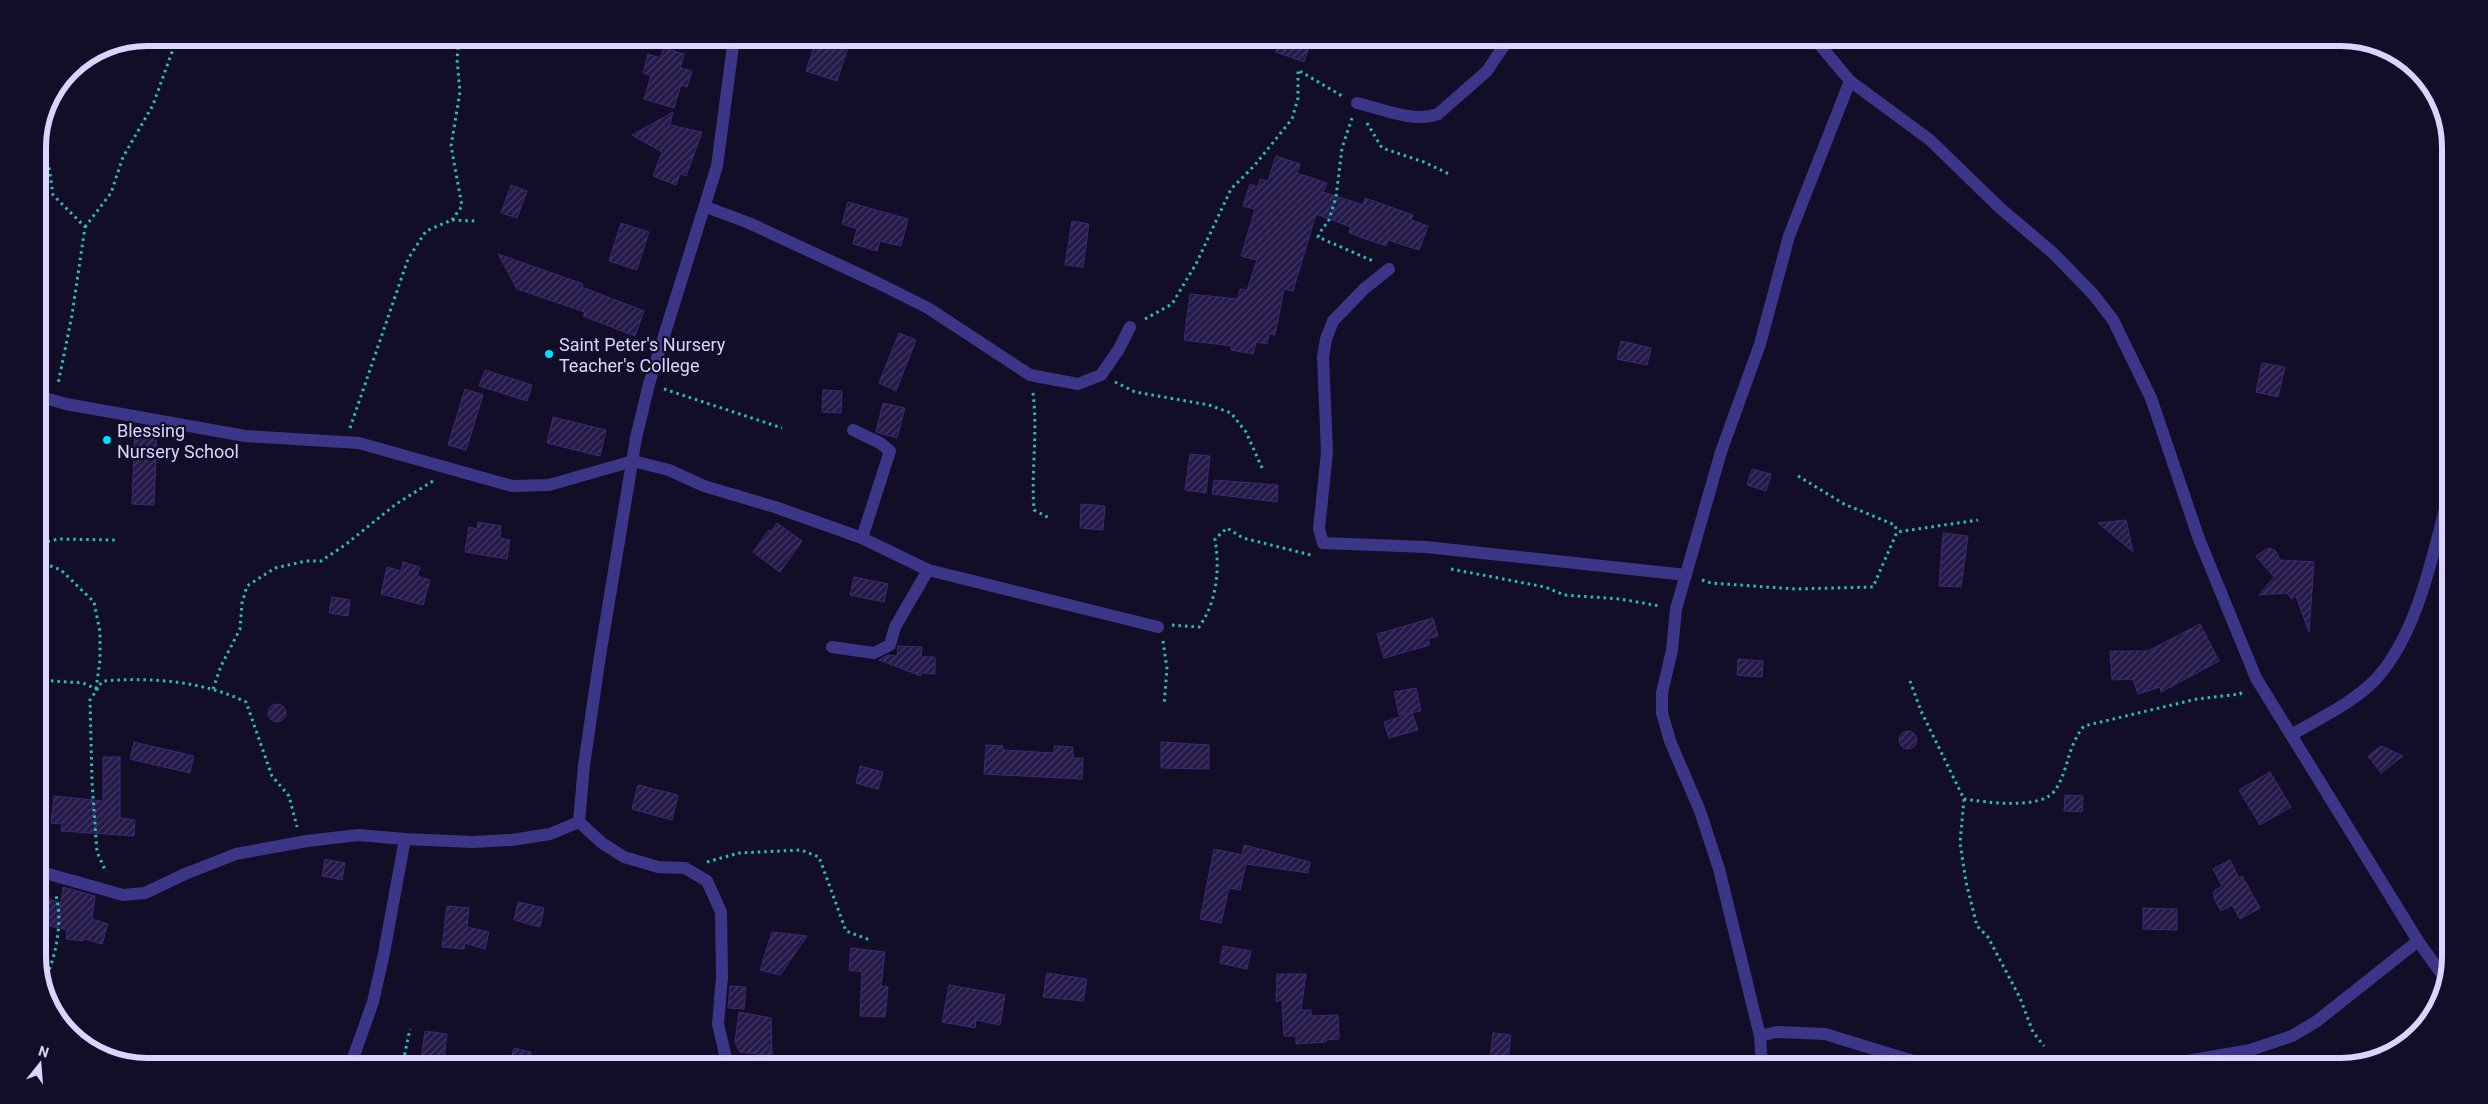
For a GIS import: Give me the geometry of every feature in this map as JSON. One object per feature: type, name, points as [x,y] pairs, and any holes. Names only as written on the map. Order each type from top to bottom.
[{"type":"street","points":[[579,822],[587,745],[633,461],[649,384],[717,166],[733,46]]},
{"type":"street","points":[[1357,104],[1414,118],[1430,117],[1438,114],[1487,70],[1504,46]]},
{"type":"street","points":[[1821,46],[1850,81],[1930,140],[2000,208],[2053,253],[2093,294],[2113,320],[2151,398],[2199,539],[2256,678],[2418,941],[2441,972]]},
{"type":"street","points":[[1761,1058],[1760,1036],[1719,869],[1700,811],[1670,741],[1662,713],[1662,693],[1672,650],[1676,609],[1724,443],[1760,344],[1789,236],[1850,81]]},
{"type":"street","points":[[706,206],[748,223],[885,286],[928,308],[1030,375],[1078,384],[1101,375],[1119,349],[1130,327]]},
{"type":"street","points":[[1389,269],[1364,289],[1333,321],[1326,339],[1323,357],[1327,452],[1319,529],[1323,543],[1401,545],[1686,575]]},
{"type":"street","points":[[46,398],[245,436],[359,443],[512,486],[549,485],[633,461],[669,470],[704,486],[775,507],[862,538],[928,570],[1158,627]]},
{"type":"street","points":[[853,430],[880,443],[890,451],[862,538]]},
{"type":"street","points":[[2291,735],[2346,704],[2375,680],[2388,665],[2406,631],[2425,581],[2442,519]]},
{"type":"street","points":[[832,647],[874,653],[890,645],[895,627],[928,570]]},
{"type":"street","points":[[46,873],[122,895],[145,893],[185,874],[236,854],[299,843],[358,835],[473,842],[512,840],[550,834],[579,822]]},
{"type":"street","points":[[579,822],[602,843],[624,857],[658,867],[685,868],[707,881],[721,912],[722,977],[718,1024],[723,1058]]},
{"type":"street","points":[[353,1058],[373,1002],[405,839]]},
{"type":"street","points":[[2204,1058],[2250,1050],[2292,1036],[2317,1021],[2418,941]]},
{"type":"street","points":[[1760,1036],[1776,1032],[1825,1034],[1903,1058]]},
{"type":"path","points":[[53,400],[72,315],[85,227],[111,193],[123,157],[153,105],[174,46]]},
{"type":"path","points":[[452,220],[462,206],[451,146],[460,92],[457,59],[458,46]]},
{"type":"path","points":[[1130,327],[1172,304],[1196,264],[1231,189],[1254,166],[1292,119],[1298,98],[1298,70]]},
{"type":"path","points":[[1357,104],[1342,148],[1336,197],[1328,223],[1318,237],[1389,269]]},
{"type":"path","points":[[46,159],[53,195],[85,227]]},
{"type":"path","points":[[345,442],[408,259],[426,231],[452,220],[475,221]]},
{"type":"path","points":[[1030,375],[1036,416],[1032,492],[1034,510],[1051,520]]},
{"type":"path","points":[[1101,375],[1136,392],[1210,405],[1231,413],[1246,432],[1263,470]]},
{"type":"path","points":[[649,384],[782,428]]},
{"type":"path","points":[[213,689],[221,666],[240,629],[242,603],[247,586],[275,568],[306,561],[320,561],[345,545],[396,504],[419,492],[450,468]]},
{"type":"path","points":[[1686,575],[1711,583],[1795,589],[1873,587],[1897,532],[1895,525],[1844,504],[1826,491],[1798,476]]},
{"type":"path","points":[[1897,532],[1978,520]]},
{"type":"path","points":[[1164,705],[1167,669],[1165,648],[1158,627],[1178,624],[1199,626],[1207,616],[1212,604],[1216,580],[1217,553],[1214,540],[1227,528],[1243,538],[1314,556]]},
{"type":"path","points":[[46,542],[58,539],[115,540]]},
{"type":"path","points":[[46,563],[61,570],[94,602],[100,632],[100,660],[96,689]]},
{"type":"path","points":[[1447,568],[1545,586],[1564,595],[1620,599],[1676,609]]},
{"type":"path","points":[[1964,799],[2006,805],[2043,799],[2056,790],[2074,738],[2084,726],[2197,699],[2240,694],[2256,678]]},
{"type":"path","points":[[96,689],[103,681],[150,680],[213,689],[226,692],[246,702],[272,776],[289,796],[294,812],[299,843]]},
{"type":"path","points":[[46,681],[83,683],[96,689]]},
{"type":"path","points":[[103,681],[90,700],[92,782],[97,852],[112,892]]},
{"type":"path","points":[[1910,681],[1921,711],[1964,799],[1960,843],[1966,882],[1977,926],[1988,937],[2020,998],[2033,1032],[2055,1058]]},
{"type":"path","points":[[685,868],[739,853],[801,850],[819,857],[846,931],[870,940]]},
{"type":"path","points":[[46,878],[59,906],[54,958],[48,973]]},
{"type":"path","points":[[403,1058],[410,1029]]},
{"type":"building","points":[[814,46],[848,46],[837,81],[806,71]]},
{"type":"building","points":[[1278,46],[1309,46],[1304,62],[1276,52]]},
{"type":"building","points":[[664,48],[684,54],[680,68],[692,71],[687,87],[681,85],[674,108],[644,99],[651,75],[643,73],[648,54],[660,58]]},
{"type":"building","points":[[673,112],[670,125],[702,132],[686,176],[680,174],[676,185],[653,176],[662,152],[632,135]]},
{"type":"building","points":[[1276,156],[1300,164],[1297,173],[1327,183],[1323,192],[1363,205],[1365,198],[1413,215],[1411,220],[1428,226],[1419,250],[1388,240],[1386,246],[1349,233],[1351,227],[1316,214],[1293,291],[1284,289],[1275,335],[1269,334],[1267,344],[1256,342],[1253,354],[1231,350],[1232,346],[1184,340],[1190,294],[1238,299],[1240,289],[1247,290],[1257,260],[1241,256],[1255,209],[1243,206],[1250,184],[1258,187],[1260,179],[1268,181]]},
{"type":"building","points":[[511,185],[527,191],[517,218],[501,213]]},
{"type":"building","points":[[848,202],[908,219],[901,246],[880,241],[877,251],[853,244],[857,229],[842,224]]},
{"type":"building","points":[[1072,221],[1089,224],[1083,267],[1065,265]]},
{"type":"building","points":[[621,223],[649,232],[637,270],[609,261]]},
{"type":"building","points":[[498,254],[583,284],[582,287],[644,311],[635,336],[583,316],[585,312],[517,289]]},
{"type":"building","points":[[899,333],[916,340],[896,391],[879,383]]},
{"type":"building","points":[[1621,341],[1651,348],[1647,365],[1617,359]]},
{"type":"building","points":[[2262,363],[2285,367],[2278,397],[2256,392]]},
{"type":"building","points":[[485,370],[532,385],[527,401],[479,386]]},
{"type":"building","points":[[465,389],[483,395],[466,450],[448,445]]},
{"type":"building","points":[[823,390],[842,391],[841,413],[822,412]]},
{"type":"building","points":[[883,403],[905,408],[897,438],[876,432]]},
{"type":"building","points":[[553,417],[606,430],[600,456],[547,443]]},
{"type":"building","points":[[135,428],[157,429],[154,505],[132,504]]},
{"type":"building","points":[[1190,454],[1210,456],[1206,493],[1185,490]]},
{"type":"building","points":[[1752,469],[1771,474],[1766,491],[1747,485]]},
{"type":"building","points":[[1214,480],[1278,485],[1277,502],[1212,494]]},
{"type":"building","points":[[1081,504],[1105,506],[1103,530],[1080,528]]},
{"type":"building","points":[[2126,520],[2133,552],[2098,523]]},
{"type":"building","points":[[478,522],[501,526],[500,538],[510,540],[507,559],[465,552],[469,527],[477,529]]},
{"type":"building","points":[[777,523],[802,541],[780,572],[753,552],[769,530],[771,532]]},
{"type":"building","points":[[1943,533],[1968,536],[1961,587],[1939,586]]},
{"type":"building","points":[[2268,548],[2275,550],[2280,560],[2314,562],[2309,632],[2296,596],[2292,599],[2287,593],[2259,595],[2274,577],[2256,556]]},
{"type":"building","points":[[403,562],[420,567],[417,576],[430,580],[423,605],[381,594],[387,567],[401,571]]},
{"type":"building","points":[[854,577],[888,584],[884,602],[850,595]]},
{"type":"building","points":[[332,597],[350,600],[348,616],[329,613]]},
{"type":"building","points":[[1433,618],[1438,636],[1428,639],[1430,645],[1384,658],[1377,634]]},
{"type":"building","points":[[2200,624],[2219,661],[2161,692],[2160,687],[2138,694],[2133,679],[2112,680],[2110,651],[2148,651]]},
{"type":"building","points":[[898,646],[922,647],[921,657],[935,657],[935,674],[921,673],[921,676],[879,660],[888,655],[897,656]]},
{"type":"building","points":[[1738,659],[1763,661],[1762,677],[1737,675]]},
{"type":"building","points":[[1416,688],[1421,711],[1399,715],[1394,692]]},
{"type":"building","points":[[277,704],[283,707],[286,713],[283,719],[277,722],[271,719],[268,713],[271,707]]},
{"type":"building","points":[[1412,713],[1418,730],[1389,738],[1384,722]]},
{"type":"building","points":[[1908,731],[1914,734],[1917,740],[1914,746],[1908,749],[1902,746],[1899,740],[1902,734]]},
{"type":"building","points":[[134,742],[194,756],[190,773],[130,759]]},
{"type":"building","points":[[1161,742],[1209,745],[1209,769],[1161,768]]},
{"type":"building","points":[[986,745],[1003,746],[1003,750],[1054,753],[1054,746],[1073,747],[1073,758],[1083,758],[1082,779],[984,774]]},
{"type":"building","points":[[2381,746],[2403,756],[2381,773],[2368,756]]},
{"type":"building","points":[[103,757],[120,757],[120,818],[135,820],[134,836],[61,831],[62,824],[51,823],[54,796],[103,801]]},
{"type":"building","points":[[860,766],[883,772],[878,789],[856,783]]},
{"type":"building","points":[[2270,772],[2291,807],[2260,825],[2239,790]]},
{"type":"building","points":[[638,785],[678,795],[672,820],[632,809]]},
{"type":"building","points":[[2065,795],[2083,796],[2082,812],[2064,811]]},
{"type":"building","points":[[1244,845],[1310,862],[1308,873],[1246,864],[1240,890],[1229,888],[1221,923],[1200,919],[1214,849],[1242,855]]},
{"type":"building","points":[[325,859],[345,863],[342,880],[322,876]]},
{"type":"building","points":[[2230,860],[2239,878],[2242,876],[2260,908],[2240,919],[2232,905],[2221,911],[2214,898],[2214,891],[2222,886],[2213,869]]},
{"type":"building","points":[[63,887],[95,896],[92,919],[108,924],[102,944],[84,939],[83,941],[66,939],[67,930],[46,925],[46,898],[61,903]]},
{"type":"building","points":[[518,902],[544,908],[540,927],[514,920]]},
{"type":"building","points":[[447,906],[469,908],[467,927],[489,932],[485,949],[465,943],[464,949],[442,947]]},
{"type":"building","points":[[2143,908],[2177,909],[2177,930],[2143,929]]},
{"type":"building","points":[[772,932],[807,936],[780,975],[760,970]]},
{"type":"building","points":[[1223,946],[1251,951],[1247,969],[1220,963]]},
{"type":"building","points":[[851,948],[885,952],[881,986],[888,987],[885,1017],[860,1016],[862,972],[849,970]]},
{"type":"building","points":[[1047,973],[1087,979],[1083,1001],[1043,997]]},
{"type":"building","points":[[1277,974],[1306,974],[1301,1010],[1311,1010],[1311,1016],[1338,1015],[1339,1039],[1296,1044],[1296,1036],[1284,1036],[1282,999],[1276,1002]]},
{"type":"building","points":[[949,985],[1005,995],[1000,1025],[976,1020],[975,1028],[942,1022]]},
{"type":"building","points":[[730,986],[746,987],[744,1009],[728,1008]]},
{"type":"building","points":[[739,1012],[771,1018],[772,1056],[740,1052],[735,1042]]},
{"type":"building","points":[[425,1031],[447,1034],[444,1058],[421,1058]]},
{"type":"building","points":[[1493,1033],[1511,1035],[1508,1058],[1490,1058]]},
{"type":"building","points":[[514,1048],[531,1052],[529,1058],[511,1058]]},
{"type":"place","name":"Saint Peter's Nursery Teacher's College","points":[[549,354]]},
{"type":"place","name":"Blessing Nursery School","points":[[107,440]]}]
